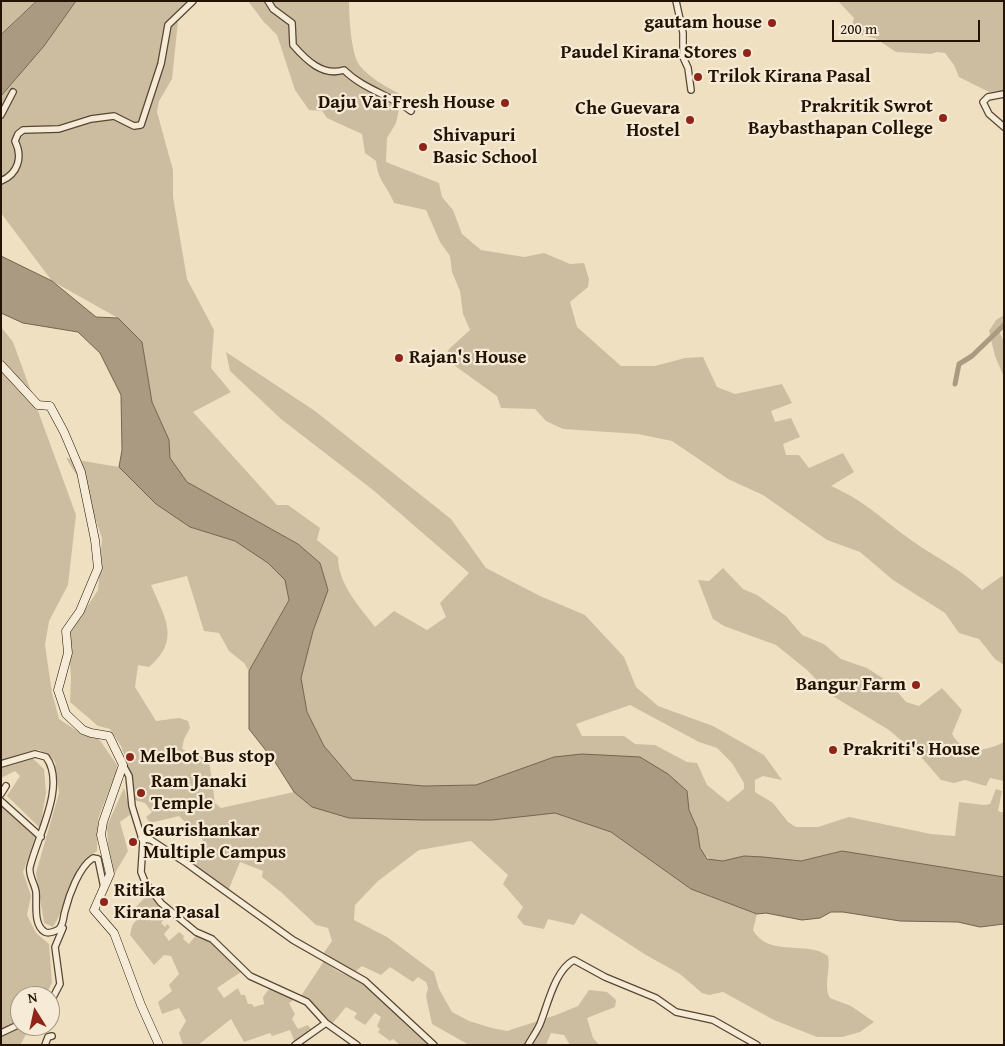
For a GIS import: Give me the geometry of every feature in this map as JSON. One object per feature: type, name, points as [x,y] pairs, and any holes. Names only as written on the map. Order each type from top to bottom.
[{"type":"street","points":[[1,181],[17,167],[19,152],[15,141],[23,130],[59,128],[91,118],[114,116],[134,126],[141,125],[161,64],[168,25],[194,1]]},
{"type":"street","points":[[268,1],[272,9],[292,23],[293,45],[316,67],[335,73],[344,70],[354,79],[392,97],[411,111]]},
{"type":"street","points":[[676,1],[683,33],[683,57],[688,68],[691,90]]},
{"type":"street","points":[[1,116],[13,92]]},
{"type":"street","points":[[1004,94],[988,97],[982,102],[989,114],[1004,127]]},
{"type":"street","points":[[1,365],[38,405],[50,406],[64,432],[81,472],[95,540],[98,568],[80,611],[66,631],[68,653],[58,690],[66,714],[83,730],[109,736],[129,776],[132,806],[144,855],[141,872],[145,882],[161,903],[196,932],[212,939],[250,976],[306,1002],[326,1023],[357,1045]]},
{"type":"street","points":[[1,764],[35,754],[46,757],[50,762],[54,777],[50,805],[29,869],[36,891],[35,904],[40,926],[45,932],[51,933],[58,930],[63,922],[65,910],[83,869],[94,858],[98,859],[100,865],[104,890]]},
{"type":"street","points":[[123,765],[103,822],[101,835],[110,874],[94,910],[114,933],[141,1006],[159,1045]]},
{"type":"street","points":[[1,794],[6,786]]},
{"type":"street","points":[[1,801],[40,837]]},
{"type":"street","points":[[141,838],[151,840],[186,863],[293,940],[365,981],[434,1045]]},
{"type":"street","points":[[59,986],[55,946],[64,926],[65,910]]},
{"type":"street","points":[[528,1045],[540,1025],[566,964],[574,960],[605,977],[656,998],[676,1012],[713,1020],[757,1045]]},
{"type":"street","points":[[295,1045],[326,1023]]},
{"type":"street","points":[[45,1045],[48,1037],[52,1036]]},
{"type":"shaded area","points":[[1,1],[37,1],[1,35]]},
{"type":"shaded area","points":[[37,1],[76,1],[44,46],[1,96],[1,35]]},
{"type":"shaded area","points":[[76,1],[196,1],[178,21],[172,79],[159,101],[157,112],[173,170],[173,197],[187,279],[214,330],[211,368],[231,392],[193,412],[277,505],[288,505],[320,528],[317,540],[338,557],[345,585],[356,603],[375,627],[394,611],[427,630],[446,617],[440,603],[469,573],[373,490],[281,419],[230,371],[226,352],[315,411],[451,519],[486,568],[540,596],[585,615],[624,657],[636,687],[658,706],[713,726],[764,755],[782,780],[763,776],[755,780],[755,792],[773,803],[788,822],[796,827],[818,827],[849,817],[931,834],[955,836],[959,802],[990,804],[996,789],[1002,791],[998,811],[1004,813],[1004,877],[842,851],[801,861],[744,856],[723,861],[712,860],[704,855],[700,848],[697,828],[689,810],[687,791],[554,757],[476,785],[424,786],[353,780],[324,746],[307,712],[301,678],[313,631],[328,590],[320,563],[298,544],[187,482],[170,458],[169,440],[152,402],[142,342],[118,318],[52,281],[1,213],[1,96],[44,46]],"holes":[[[630,705],[699,742],[717,748],[732,763],[744,783],[744,789],[728,802],[707,785],[697,763],[687,762],[655,745],[635,744],[624,736],[582,736],[576,724]]]},
{"type":"shaded area","points":[[248,1],[349,1],[351,35],[357,61],[364,71],[374,79],[402,95],[396,123],[387,138],[386,162],[439,183],[442,197],[453,210],[462,234],[481,250],[524,257],[544,253],[570,264],[584,263],[589,279],[588,287],[570,302],[577,327],[621,366],[655,366],[685,358],[703,357],[717,387],[735,394],[782,384],[792,403],[771,411],[775,422],[791,418],[800,437],[783,444],[786,455],[799,455],[809,468],[843,453],[854,472],[831,486],[862,503],[917,544],[964,574],[982,590],[1002,576],[1004,577],[1004,665],[995,659],[979,639],[959,633],[945,613],[893,580],[860,552],[827,540],[763,495],[728,479],[672,441],[638,434],[563,429],[546,421],[535,409],[501,408],[497,396],[444,358],[449,349],[470,330],[463,314],[460,291],[452,272],[450,256],[440,242],[426,210],[394,203],[381,179],[376,161],[365,153],[362,134],[327,118],[322,111],[309,110],[295,90],[277,35],[263,21]]},
{"type":"shaded area","points":[[838,1],[1004,1],[1004,91],[989,92],[959,77],[954,65],[945,53],[896,52],[875,38],[850,33],[854,18]]},
{"type":"shaded area","points":[[1,256],[52,281],[96,317],[118,318],[142,342],[152,402],[169,440],[170,458],[187,482],[298,544],[320,563],[328,590],[313,631],[301,678],[307,712],[324,746],[353,780],[424,786],[476,785],[554,757],[582,754],[640,757],[668,774],[687,791],[689,810],[697,828],[700,848],[707,859],[723,861],[744,856],[801,861],[842,851],[1004,877],[1004,924],[980,927],[958,922],[900,921],[843,912],[831,912],[820,918],[802,920],[766,913],[757,914],[691,889],[611,832],[555,813],[492,820],[422,820],[349,818],[312,807],[294,792],[275,762],[249,729],[249,671],[289,600],[285,580],[268,563],[235,541],[190,527],[156,504],[119,467],[122,450],[121,395],[100,353],[78,332],[23,323],[1,313]]},
{"type":"shaded area","points":[[1004,315],[1004,326],[998,329],[1004,342],[1004,377],[995,356],[989,331],[996,320]]},
{"type":"shaded area","points":[[1,327],[13,342],[76,515],[68,585],[49,621],[45,645],[52,693],[59,719],[83,735],[99,739],[117,765],[98,819],[97,851],[88,858],[75,875],[53,927],[44,923],[36,873],[59,793],[55,762],[51,757],[39,750],[28,754],[44,769],[46,793],[40,828],[7,796],[20,776],[15,771],[1,778]]},
{"type":"shaded area","points":[[66,458],[119,467],[156,504],[190,527],[235,541],[268,563],[285,580],[289,599],[249,671],[244,663],[229,651],[219,633],[204,631],[187,576],[151,585],[165,618],[167,638],[165,647],[159,657],[149,667],[138,665],[135,687],[156,721],[179,718],[188,721],[190,728],[184,739],[182,749],[209,760],[215,803],[221,808],[294,792],[312,807],[492,820],[555,813],[611,832],[691,889],[757,914],[753,930],[768,944],[820,951],[828,956],[827,988],[830,998],[851,1006],[874,1022],[860,1032],[842,1037],[817,1037],[774,1020],[723,992],[709,995],[702,993],[680,974],[646,955],[581,913],[574,925],[548,919],[544,929],[524,925],[517,917],[523,907],[503,884],[508,875],[471,841],[419,850],[378,881],[355,905],[354,920],[387,937],[434,972],[439,989],[452,1012],[469,1021],[507,1031],[578,1006],[589,990],[607,992],[616,1000],[615,1007],[587,1018],[593,1038],[599,1045],[570,1045],[564,1035],[551,1033],[546,1045],[469,1045],[432,1024],[426,996],[428,988],[426,982],[418,977],[413,982],[390,967],[381,975],[362,966],[355,972],[323,954],[332,941],[328,928],[316,925],[262,877],[263,871],[240,862],[228,891],[188,862],[203,840],[179,816],[150,823],[146,817],[152,812],[145,803],[134,800],[133,779],[121,746],[110,729],[98,726],[70,702],[71,677],[68,636],[98,590],[102,538],[85,489]]},
{"type":"shaded area","points":[[723,568],[743,589],[757,595],[786,616],[802,635],[824,644],[841,659],[867,668],[890,683],[906,702],[919,706],[942,688],[962,710],[952,734],[962,746],[975,750],[989,748],[1004,742],[1004,781],[990,778],[986,786],[965,780],[954,783],[941,780],[922,758],[889,730],[831,695],[807,670],[776,645],[724,626],[713,619],[698,580],[709,581]]},
{"type":"shaded area","points":[[124,788],[131,814],[120,822],[128,851],[114,875],[108,847],[107,826]]},
{"type":"shaded area","points":[[1,804],[36,835],[23,872],[31,896],[27,915],[36,933],[49,944],[52,983],[50,986],[10,986],[10,1036],[25,1036],[20,1045],[1,1045]]},
{"type":"shaded area","points":[[150,892],[170,912],[161,923],[165,927],[167,924],[170,927],[164,934],[169,941],[179,932],[189,944],[197,934],[216,945],[241,972],[217,988],[224,998],[238,988],[241,995],[245,995],[248,1004],[252,1004],[254,1007],[264,1004],[263,997],[269,989],[295,999],[289,1003],[295,1014],[292,1019],[298,1029],[308,1025],[312,1031],[295,1043],[290,1030],[272,1036],[270,1033],[244,1042],[231,1019],[198,1045],[183,1045],[179,1033],[186,1021],[179,1008],[162,1014],[158,1002],[172,991],[169,985],[179,974],[171,956],[164,955],[154,965],[130,935],[132,926],[139,916],[133,910]]},
{"type":"shaded area","points":[[324,961],[337,971],[362,982],[430,1045],[400,1045],[393,1039],[390,1041],[378,1032],[380,1029],[377,1026],[381,1017],[375,1013],[365,1025],[354,1018],[357,1013],[346,1007],[332,1024],[301,996]]},
{"type":"waterway","points":[[955,384],[959,364],[972,356],[1004,325]]},
{"type":"place","name":"gautam house","points":[[772,23]]},
{"type":"place","name":"Paudel Kirana Stores","points":[[747,53]]},
{"type":"place","name":"Trilok Kirana Pasal","points":[[698,77]]},
{"type":"place","name":"Daju Vai Fresh House","points":[[505,103]]},
{"type":"place","name":"Prakritik Swrot Baybasthapan College","points":[[943,118]]},
{"type":"place","name":"Che Guevara Hostel","points":[[690,120]]},
{"type":"place","name":"Shivapuri Basic School","points":[[423,147]]},
{"type":"place","name":"Rajan's House","points":[[399,358]]},
{"type":"place","name":"Bangur Farm","points":[[916,685]]},
{"type":"place","name":"Prakriti's House","points":[[833,750]]},
{"type":"place","name":"Melbot Bus stop","points":[[130,757]]},
{"type":"place","name":"Ram Janaki Temple","points":[[141,793]]},
{"type":"place","name":"Gaurishankar Multiple Campus","points":[[133,842]]},
{"type":"place","name":"Ritika Kirana Pasal","points":[[104,902]]}]
